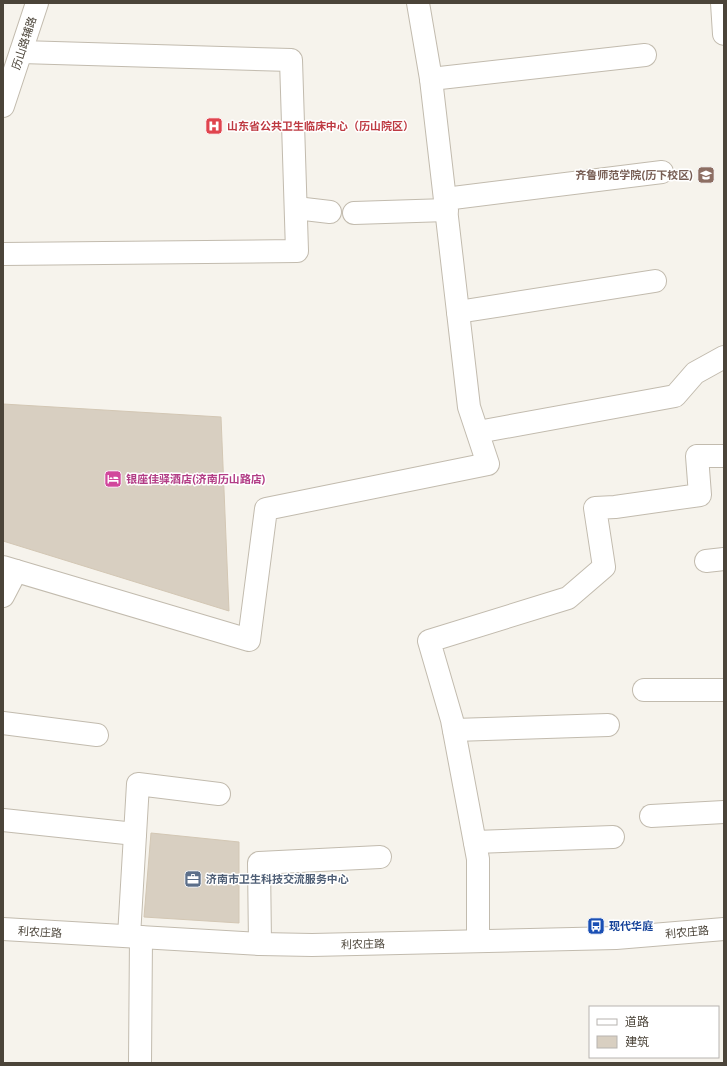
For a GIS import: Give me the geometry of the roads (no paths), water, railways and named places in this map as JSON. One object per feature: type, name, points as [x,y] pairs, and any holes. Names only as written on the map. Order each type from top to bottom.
[{"type":"street","name":"历山路辅路","points":[[3,106],[37,3]]},
{"type":"street","points":[[3,596],[9,569],[248,640],[266,509],[488,464],[469,407],[431,78],[418,3]]},
{"type":"street","points":[[722,3],[724,34]]},
{"type":"street","points":[[3,254],[297,251],[291,60],[21,52]]},
{"type":"street","points":[[431,78],[645,55]]},
{"type":"street","points":[[354,213],[446,204],[662,172]]},
{"type":"street","points":[[296,208],[330,212]]},
{"type":"street","points":[[458,312],[655,282]]},
{"type":"street","points":[[478,432],[676,396],[695,374],[724,357]]},
{"type":"street","points":[[478,941],[478,859],[452,720],[429,641],[568,598],[604,567],[595,508],[615,507],[700,495],[697,456],[724,456]]},
{"type":"street","points":[[644,690],[724,690]]},
{"type":"street","points":[[3,723],[97,735]]},
{"type":"street","points":[[454,730],[608,725]]},
{"type":"street","points":[[140,1063],[135,936],[135,834],[138,784],[218,794]]},
{"type":"street","points":[[651,816],[724,812]]},
{"type":"street","points":[[3,820],[135,834]]},
{"type":"street","points":[[475,842],[613,837]]},
{"type":"street","points":[[260,944],[259,863],[380,857]]},
{"type":"street","name":"利农庄路","points":[[3,929],[312,946],[616,938],[724,929]]},
{"type":"place","name":"山东省公共卫生临床中心（历山院区）","points":[[214,126]]},
{"type":"place","name":"齐鲁师范学院(历下校区)","points":[[706,175]]},
{"type":"place","name":"银座佳驿酒店(济南历山路店)","points":[[113,479]]},
{"type":"place","name":"济南市卫生科技交流服务中心","points":[[193,879]]},
{"type":"place","name":"现代华庭","points":[[596,926]]}]
